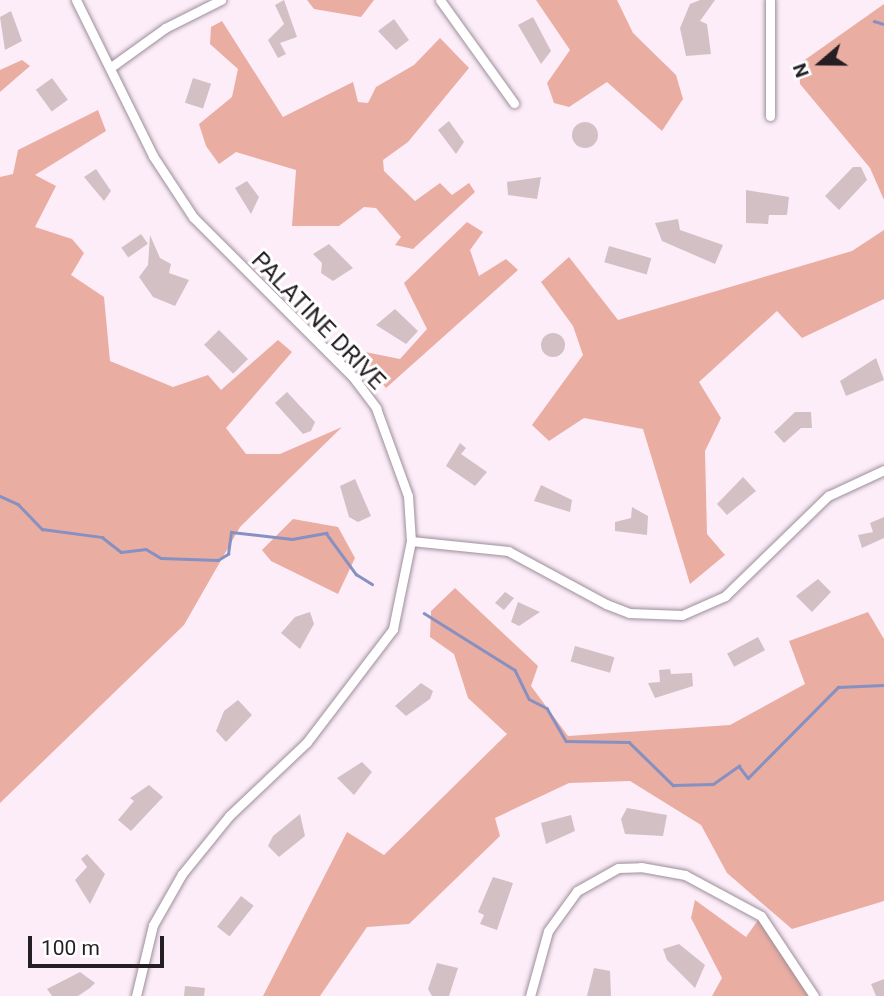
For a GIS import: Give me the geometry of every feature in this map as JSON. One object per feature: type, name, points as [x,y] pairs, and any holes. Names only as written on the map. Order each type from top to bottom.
[{"type":"street","name":"PALATINE DRIVE","points":[[76,0],[88,36],[111,67],[153,156],[193,217],[353,377],[376,408],[408,496],[411,541],[393,628],[307,742],[229,816],[182,874],[153,925],[136,996]]},
{"type":"street","points":[[111,67],[165,28],[221,0]]},
{"type":"street","points":[[440,0],[514,103]]},
{"type":"street","points":[[770,0],[771,116]]},
{"type":"street","points":[[411,541],[508,551],[606,604],[648,615],[682,614],[725,596],[828,496],[884,470]]},
{"type":"street","points":[[530,996],[548,931],[577,891],[618,868],[641,867],[685,875],[761,916],[814,996]]},
{"type":"shaded area","points":[[307,0],[374,0],[361,17],[314,9]]},
{"type":"shaded area","points":[[536,0],[617,0],[633,33],[676,75],[683,99],[662,131],[607,82],[569,107],[554,103],[547,83],[570,50]]},
{"type":"shaded area","points":[[884,4],[884,200],[870,168],[800,84],[799,64]]},
{"type":"shaded area","points":[[222,21],[283,117],[353,82],[358,102],[368,103],[376,87],[414,65],[440,38],[469,68],[408,142],[383,160],[384,171],[415,201],[440,183],[452,195],[469,183],[475,192],[413,249],[395,245],[401,237],[376,208],[364,207],[339,226],[292,226],[296,170],[236,152],[219,164],[206,146],[199,124],[232,97],[238,69],[210,44],[211,27]]},
{"type":"shaded area","points":[[22,60],[30,66],[0,92],[0,70]]},
{"type":"shaded area","points":[[98,110],[106,131],[35,175],[56,186],[35,227],[72,239],[84,253],[71,275],[104,297],[110,361],[173,387],[208,375],[221,390],[278,340],[292,352],[226,428],[246,454],[280,454],[342,427],[240,527],[184,625],[0,803],[0,177],[13,174],[18,150]]},
{"type":"shaded area","points":[[467,222],[483,232],[470,250],[479,276],[506,259],[518,270],[386,388],[361,358],[365,352],[400,359],[427,329],[404,283]]},
{"type":"shaded area","points":[[884,230],[884,299],[802,338],[777,311],[699,382],[721,418],[705,451],[707,534],[725,555],[690,584],[643,429],[584,418],[549,441],[532,425],[583,355],[573,326],[541,282],[569,257],[618,320],[852,251]]},
{"type":"shaded area","points":[[293,519],[338,527],[355,558],[338,594],[271,561],[262,550]]},
{"type":"shaded area","points":[[455,588],[538,666],[531,686],[568,736],[730,725],[805,684],[789,641],[868,612],[884,639],[884,901],[792,929],[727,873],[701,825],[630,781],[569,783],[495,818],[500,836],[409,924],[367,927],[320,996],[263,996],[347,832],[384,855],[507,734],[468,698],[454,654],[430,637],[431,611]]},
{"type":"shaded area","points":[[695,900],[746,937],[761,916],[814,996],[712,996],[722,978],[691,918]]},
{"type":"building","points":[[284,0],[297,37],[280,43],[286,54],[278,58],[268,40],[284,24],[275,5]]},
{"type":"building","points":[[700,0],[715,0],[700,21],[707,24],[711,54],[686,56],[680,28],[690,4]]},
{"type":"building","points":[[11,11],[22,41],[5,50],[0,17]]},
{"type":"building","points":[[533,17],[551,51],[541,64],[518,25]]},
{"type":"building","points":[[394,19],[409,40],[396,50],[378,31]]},
{"type":"building","points":[[52,78],[68,100],[52,112],[36,90]]},
{"type":"building","points":[[193,78],[211,84],[203,109],[185,103]]},
{"type":"building","points":[[449,121],[464,142],[456,154],[438,130]]},
{"type":"building","points":[[585,122],[594,126],[598,135],[594,144],[585,148],[576,144],[572,135],[576,126]]},
{"type":"building","points":[[853,167],[861,167],[867,180],[839,210],[825,196]]},
{"type":"building","points":[[96,169],[111,191],[104,201],[84,177]]},
{"type":"building","points":[[541,177],[537,199],[508,195],[507,182]]},
{"type":"building","points":[[247,181],[259,197],[251,214],[235,188]]},
{"type":"building","points":[[746,190],[789,197],[787,215],[769,215],[768,224],[746,223]]},
{"type":"building","points":[[678,219],[680,230],[723,245],[715,264],[662,241],[655,223]]},
{"type":"building","points":[[141,234],[148,244],[128,258],[121,248]]},
{"type":"building","points":[[150,235],[160,258],[171,264],[169,273],[189,280],[175,306],[153,297],[139,277],[148,265]]},
{"type":"building","points":[[329,244],[353,268],[333,281],[321,273],[322,263],[313,254]]},
{"type":"building","points":[[609,246],[651,258],[647,274],[604,262]]},
{"type":"building","points":[[395,309],[418,331],[406,344],[376,325]]},
{"type":"building","points":[[219,330],[248,359],[233,374],[204,345]]},
{"type":"building","points":[[553,333],[564,340],[565,345],[558,356],[553,357],[542,350],[541,345],[548,334]]},
{"type":"building","points":[[876,358],[884,380],[846,396],[840,381]]},
{"type":"building","points":[[287,392],[315,422],[311,431],[303,434],[275,403]]},
{"type":"building","points":[[795,412],[811,412],[812,428],[801,428],[784,443],[774,432]]},
{"type":"building","points":[[460,443],[466,448],[461,454],[487,472],[475,486],[446,466]]},
{"type":"building","points":[[743,477],[756,491],[727,515],[717,504]]},
{"type":"building","points":[[355,479],[371,516],[358,522],[349,517],[340,486]]},
{"type":"building","points":[[541,485],[572,500],[570,512],[534,501]]},
{"type":"building","points":[[632,507],[648,516],[647,535],[615,531],[615,522],[631,518]]},
{"type":"building","points":[[884,517],[884,538],[862,548],[858,535],[873,532],[870,523]]},
{"type":"building","points":[[818,579],[831,592],[812,612],[796,596]]},
{"type":"building","points":[[505,592],[514,598],[504,610],[495,603]]},
{"type":"building","points":[[518,602],[540,612],[519,626],[511,622]]},
{"type":"building","points":[[310,612],[314,624],[300,649],[281,633],[295,617]]},
{"type":"building","points":[[758,637],[765,650],[734,667],[727,653]]},
{"type":"building","points":[[575,646],[614,657],[610,673],[571,661]]},
{"type":"building","points":[[670,669],[671,674],[692,673],[693,686],[655,698],[648,683],[660,682],[659,670]]},
{"type":"building","points":[[421,683],[433,691],[430,699],[406,716],[395,706]]},
{"type":"building","points":[[238,700],[252,715],[226,742],[216,731],[224,711]]},
{"type":"building","points":[[362,762],[372,772],[354,795],[337,778]]},
{"type":"building","points":[[149,785],[163,797],[131,831],[118,820],[134,801],[130,798]]},
{"type":"building","points":[[627,808],[667,815],[663,836],[625,834],[621,819]]},
{"type":"building","points":[[300,814],[305,836],[279,857],[268,846],[273,836]]},
{"type":"building","points":[[571,815],[575,831],[546,844],[541,823]]},
{"type":"building","points":[[87,854],[105,874],[90,904],[75,880],[87,867],[81,859]]},
{"type":"building","points":[[493,877],[513,883],[497,930],[480,924],[484,915],[478,912]]},
{"type":"building","points":[[241,896],[254,906],[230,937],[217,927]]},
{"type":"building","points":[[679,944],[705,965],[695,988],[667,960],[663,949]]},
{"type":"building","points":[[437,963],[458,968],[449,996],[432,996],[428,989]]},
{"type":"building","points":[[594,968],[610,971],[611,996],[587,996]]},
{"type":"building","points":[[80,972],[95,983],[78,996],[52,996],[47,989]]},
{"type":"building","points":[[884,979],[884,996],[876,996],[871,984]]},
{"type":"building","points":[[185,986],[205,988],[204,996],[184,996]]},
{"type":"waterway","points":[[874,21],[884,24]]},
{"type":"waterway","points":[[0,496],[18,504],[42,529],[102,537],[121,552],[146,549],[161,558],[218,560],[228,554],[231,532],[292,539],[326,533],[356,574],[372,584]]},
{"type":"waterway","points":[[424,613],[515,670],[529,699],[547,708],[566,741],[629,742],[673,785],[713,784],[739,766],[748,778],[838,687],[884,685]]}]
